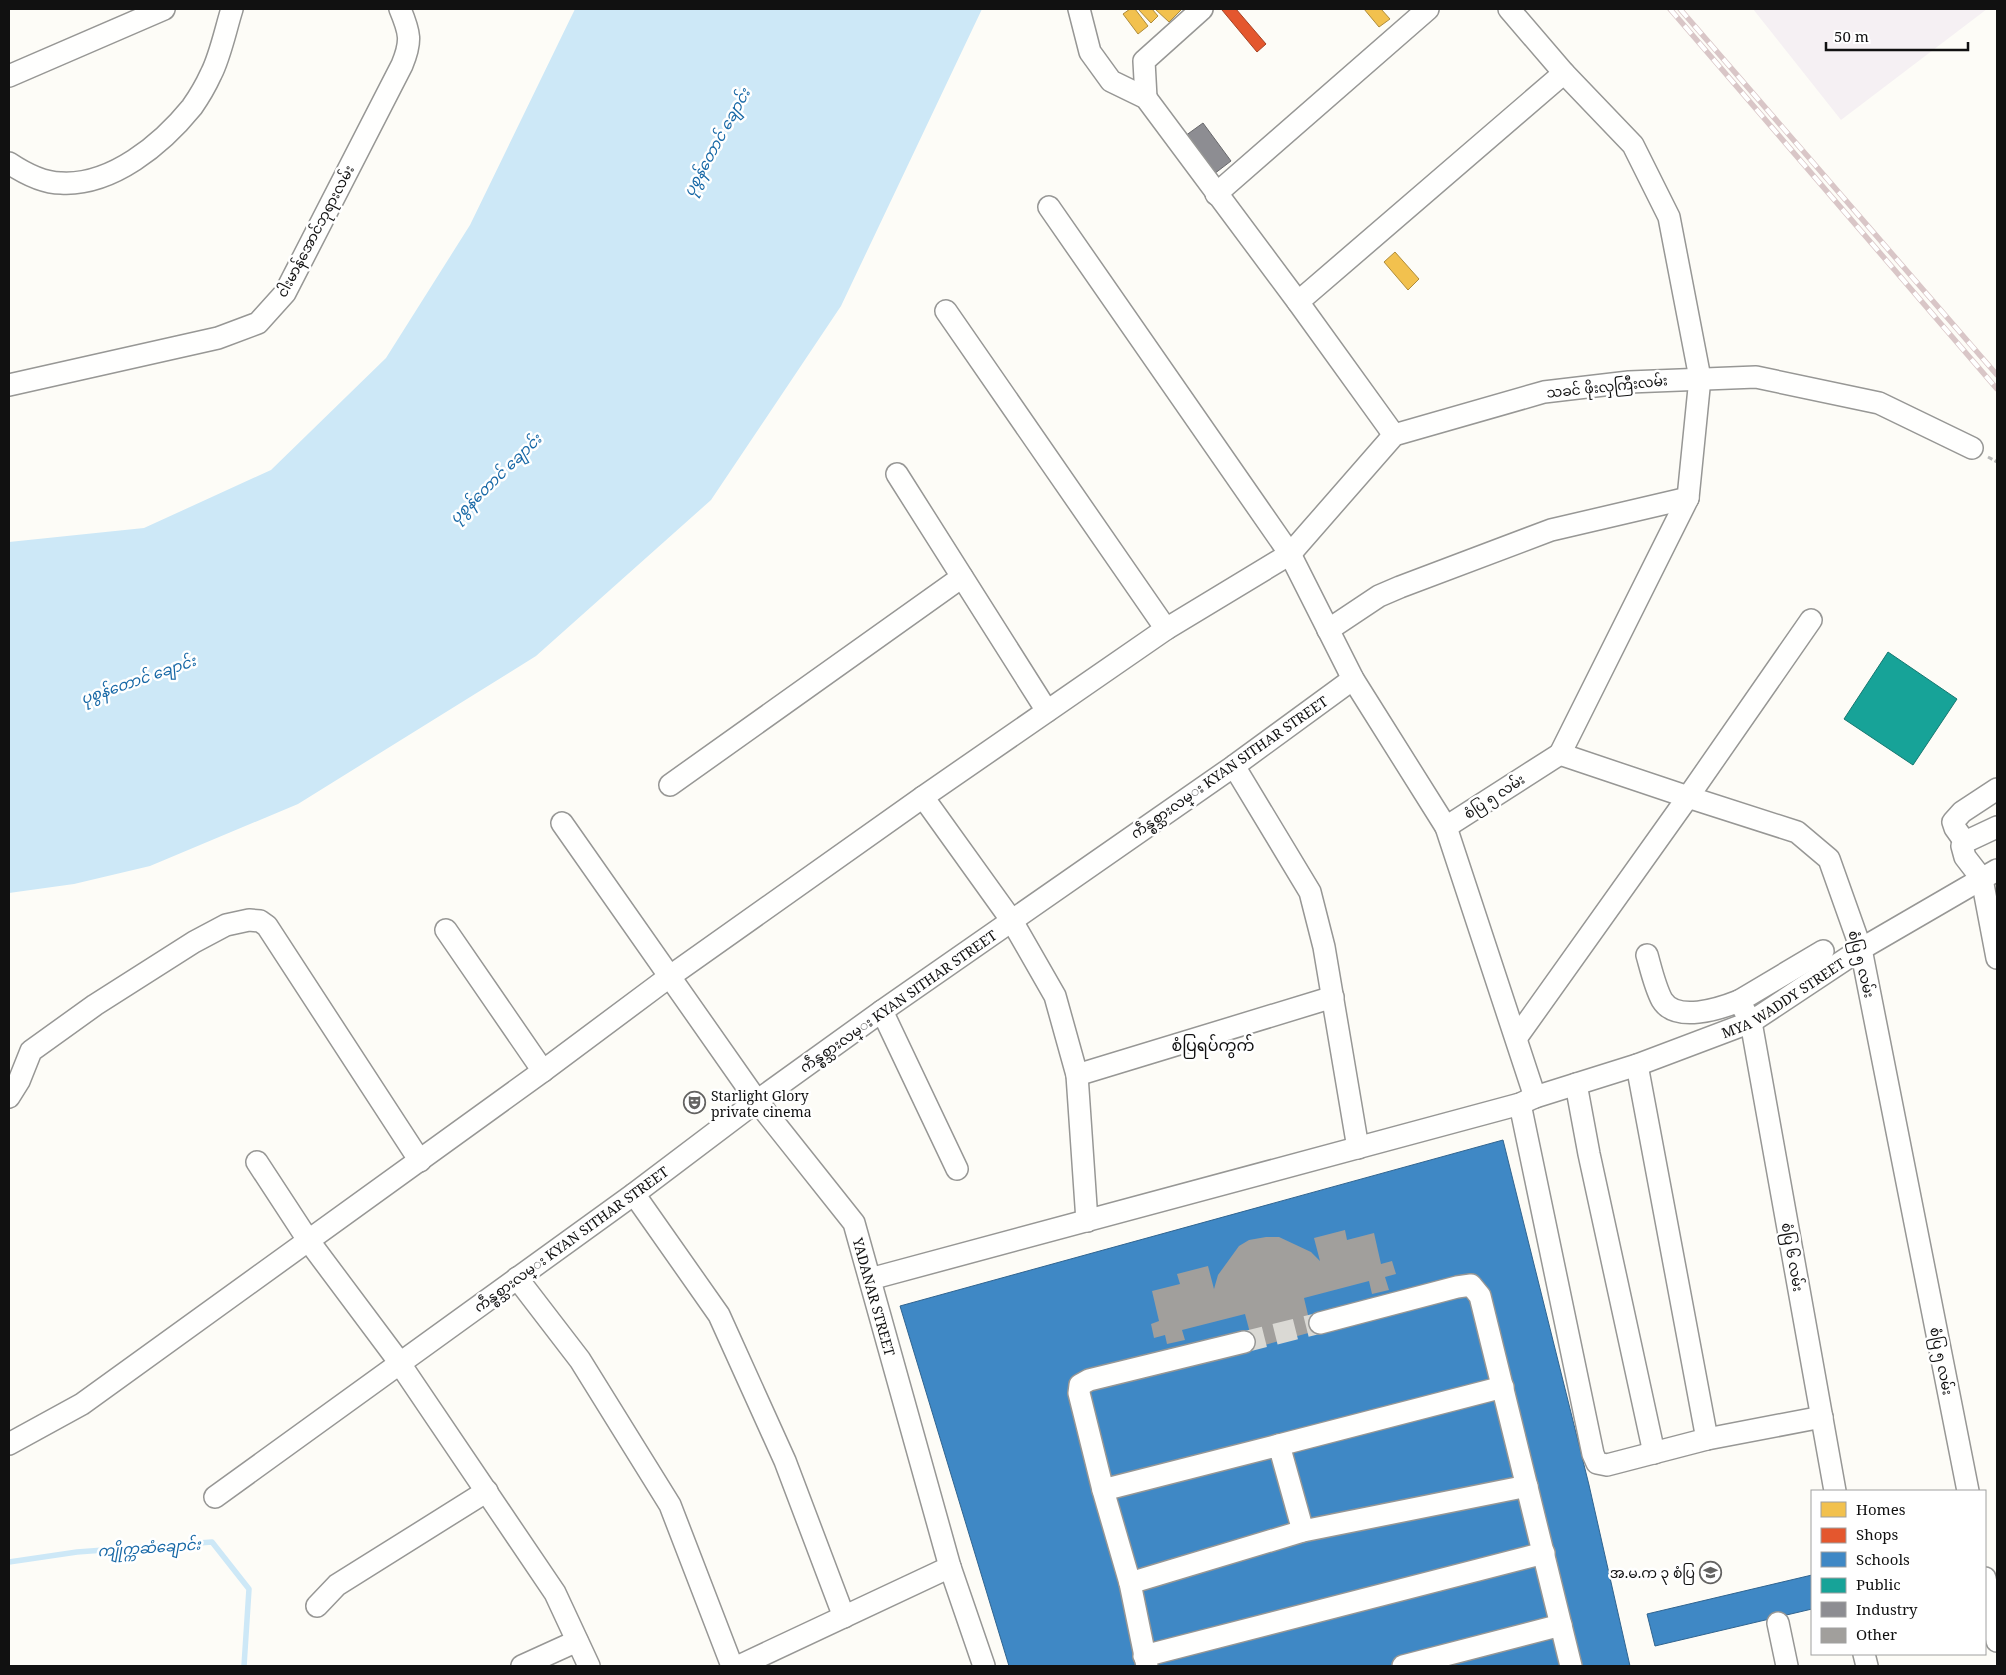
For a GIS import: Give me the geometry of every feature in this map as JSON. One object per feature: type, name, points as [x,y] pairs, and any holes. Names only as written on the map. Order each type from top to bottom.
[{"type":"street","points":[[9,76],[164,9]]},
{"type":"street","points":[[9,163],[27,175],[61,184],[91,180],[129,164],[164,137],[193,106],[213,72],[232,9]]},
{"type":"street","name":"ငါးမာန်အောင်ဘုရားလမ်း","points":[[9,385],[218,338],[258,323],[285,293],[402,65],[409,47],[407,27],[400,9]]},
{"type":"street","points":[[9,1444],[82,1404],[420,1161],[669,977],[923,797],[1166,629],[1290,554],[1394,435],[1298,302],[1146,98],[1111,81],[1090,52],[1079,9]]},
{"type":"street","points":[[1146,98],[1144,62],[1202,9]]},
{"type":"street","points":[[1216,194],[1428,9]]},
{"type":"street","points":[[1509,9],[1564,73],[1633,145],[1669,217],[1700,378],[1688,498],[1560,754]]},
{"type":"street","points":[[1298,302],[1564,73]]},
{"type":"street","points":[[1048,207],[1290,554],[1354,679],[1446,827],[1517,1037],[1592,1454],[1597,1463],[1607,1465],[1707,1439],[1822,1417]]},
{"type":"street","points":[[946,311],[1166,629]]},
{"type":"street","name":"သခင် ဖိုးလှကြီးလမ်း","points":[[1394,435],[1544,392],[1629,382],[1756,377],[1880,403],[1972,448]]},
{"type":"street","points":[[897,474],[1047,711]]},
{"type":"street","points":[[1328,630],[1379,596],[1434,573],[1542,533],[1688,498]]},
{"type":"street","points":[[670,785],[962,577]]},
{"type":"street","points":[[1517,1037],[1811,620]]},
{"type":"street","name":"ကဵန္စစ္သားလမ္း KYAN SITHAR STREET","points":[[215,1497],[634,1194],[757,1101],[882,1011],[1234,766],[1354,679]]},
{"type":"street","name":"စံပြ ၅ လမ်း","points":[[1446,827],[1560,754],[1797,832],[1829,859],[1861,949],[1968,1490]]},
{"type":"street","points":[[1234,766],[1310,892],[1324,947],[1358,1148]]},
{"type":"street","points":[[1965,842],[1953,822],[1962,812],[1997,789]]},
{"type":"street","points":[[923,797],[1012,921],[1055,996],[1077,1075],[1087,1221]]},
{"type":"street","name":"YADANAR STREET","points":[[562,823],[757,1101],[854,1223],[950,1567],[984,1666]]},
{"type":"street","points":[[1997,827],[1965,842],[1962,846],[1965,857],[1989,874],[1997,958]]},
{"type":"street","name":"MYA WADDY STREET","points":[[870,1279],[1528,1101],[1637,1065],[1751,1022],[1861,949],[1989,874]]},
{"type":"street","points":[[9,1097],[19,1081],[31,1051],[95,1005],[194,942],[226,925],[249,920],[260,921],[267,926],[420,1161]]},
{"type":"street","points":[[446,930],[543,1071]]},
{"type":"street","points":[[1646,955],[1662,1000],[1672,1010],[1706,1012],[1739,1001],[1824,951]]},
{"type":"street","points":[[1077,1075],[1333,998]]},
{"type":"street","name":"စံပြ ၆ လမ်း","points":[[1739,1001],[1751,1022],[1835,1490]]},
{"type":"street","points":[[882,1011],[957,1170]]},
{"type":"street","points":[[1637,1065],[1707,1439]]},
{"type":"street","points":[[1576,1084],[1588,1154],[1654,1453]]},
{"type":"street","points":[[257,1162],[308,1240],[399,1364],[487,1490],[555,1593],[589,1666]]},
{"type":"street","points":[[634,1194],[719,1314],[785,1461],[844,1617]]},
{"type":"street","points":[[517,1278],[580,1360],[670,1505],[732,1666]]},
{"type":"street","points":[[1320,1323],[1457,1286],[1471,1285],[1480,1296],[1572,1666]]},
{"type":"street","points":[[1244,1342],[1089,1380],[1080,1385],[1079,1394],[1103,1490],[1130,1583],[1146,1661],[1544,1553]]},
{"type":"street","points":[[1103,1490],[1503,1387]]},
{"type":"street","points":[[1279,1445],[1303,1530]]},
{"type":"street","points":[[1130,1583],[1303,1530],[1527,1486]]},
{"type":"street","points":[[317,1606],[337,1585],[487,1490]]},
{"type":"street","points":[[739,1666],[950,1567]]},
{"type":"street","points":[[1986,1583],[1997,1641]]},
{"type":"street","points":[[1778,1622],[1787,1666]]},
{"type":"street","points":[[1403,1666],[1561,1625]]},
{"type":"street","points":[[522,1666],[578,1641]]},
{"type":"shaded area","points":[[1753,9],[1987,9],[1841,120]]},
{"type":"water","name":"ပုစွန်တောင် ချောင်း","points":[[575,9],[982,9],[841,306],[711,500],[536,656],[298,804],[150,866],[74,884],[9,893],[9,542],[144,528],[271,470],[386,358],[470,225]]},
{"type":"building: Homes","points":[[1130,9],[1135,9],[1148,26],[1138,34],[1123,14]]},
{"type":"building: Homes","points":[[1138,9],[1152,9],[1158,16],[1151,23]]},
{"type":"building: Homes","points":[[1155,9],[1182,9],[1169,22]]},
{"type":"building: Homes","points":[[1364,9],[1381,9],[1390,19],[1379,27]]},
{"type":"building: Homes","points":[[1395,252],[1419,279],[1408,290],[1384,262]]},
{"type":"building: Shops","points":[[1223,9],[1236,9],[1266,44],[1257,52]]},
{"type":"building: Schools","points":[[1503,1140],[1589,1485],[1630,1666],[1009,1666],[900,1306]]},
{"type":"building: Schools","points":[[1811,1575],[1811,1609],[1655,1646],[1647,1614]]},
{"type":"building: Public","points":[[1888,652],[1957,699],[1913,765],[1844,719]]},
{"type":"building: Industry","points":[[1203,123],[1231,161],[1214,174],[1185,136]]},
{"type":"building: Other","points":[[1345,1230],[1347,1240],[1374,1233],[1381,1264],[1392,1261],[1396,1274],[1385,1277],[1389,1290],[1372,1294],[1369,1281],[1304,1298],[1312,1332],[1254,1348],[1245,1314],[1182,1330],[1185,1340],[1167,1344],[1165,1335],[1154,1338],[1151,1324],[1159,1321],[1152,1291],[1180,1284],[1177,1274],[1208,1266],[1214,1289],[1218,1275],[1239,1246],[1249,1240],[1279,1237],[1311,1252],[1320,1261],[1314,1238]]},
{"type":"waterway","name":"ကျိုက္ကဆံချောင်း","points":[[9,1562],[77,1552],[212,1542],[249,1589],[244,1666]]},
{"type":"tunnel","points":[[1244,1342],[1320,1323]]},
{"type":"railway","points":[[1670,9],[1997,389]]},
{"type":"railway","points":[[1680,9],[1997,375]]},
{"type":"place","name":"Starlight Glory private cinema","points":[[695,1103]]},
{"type":"place","name":"အ.မ.က ၃ စံပြ","points":[[1711,1572]]},
{"type":"district","name":"စံပြရပ်ကွက်","points":[[1213,1045]]}]
